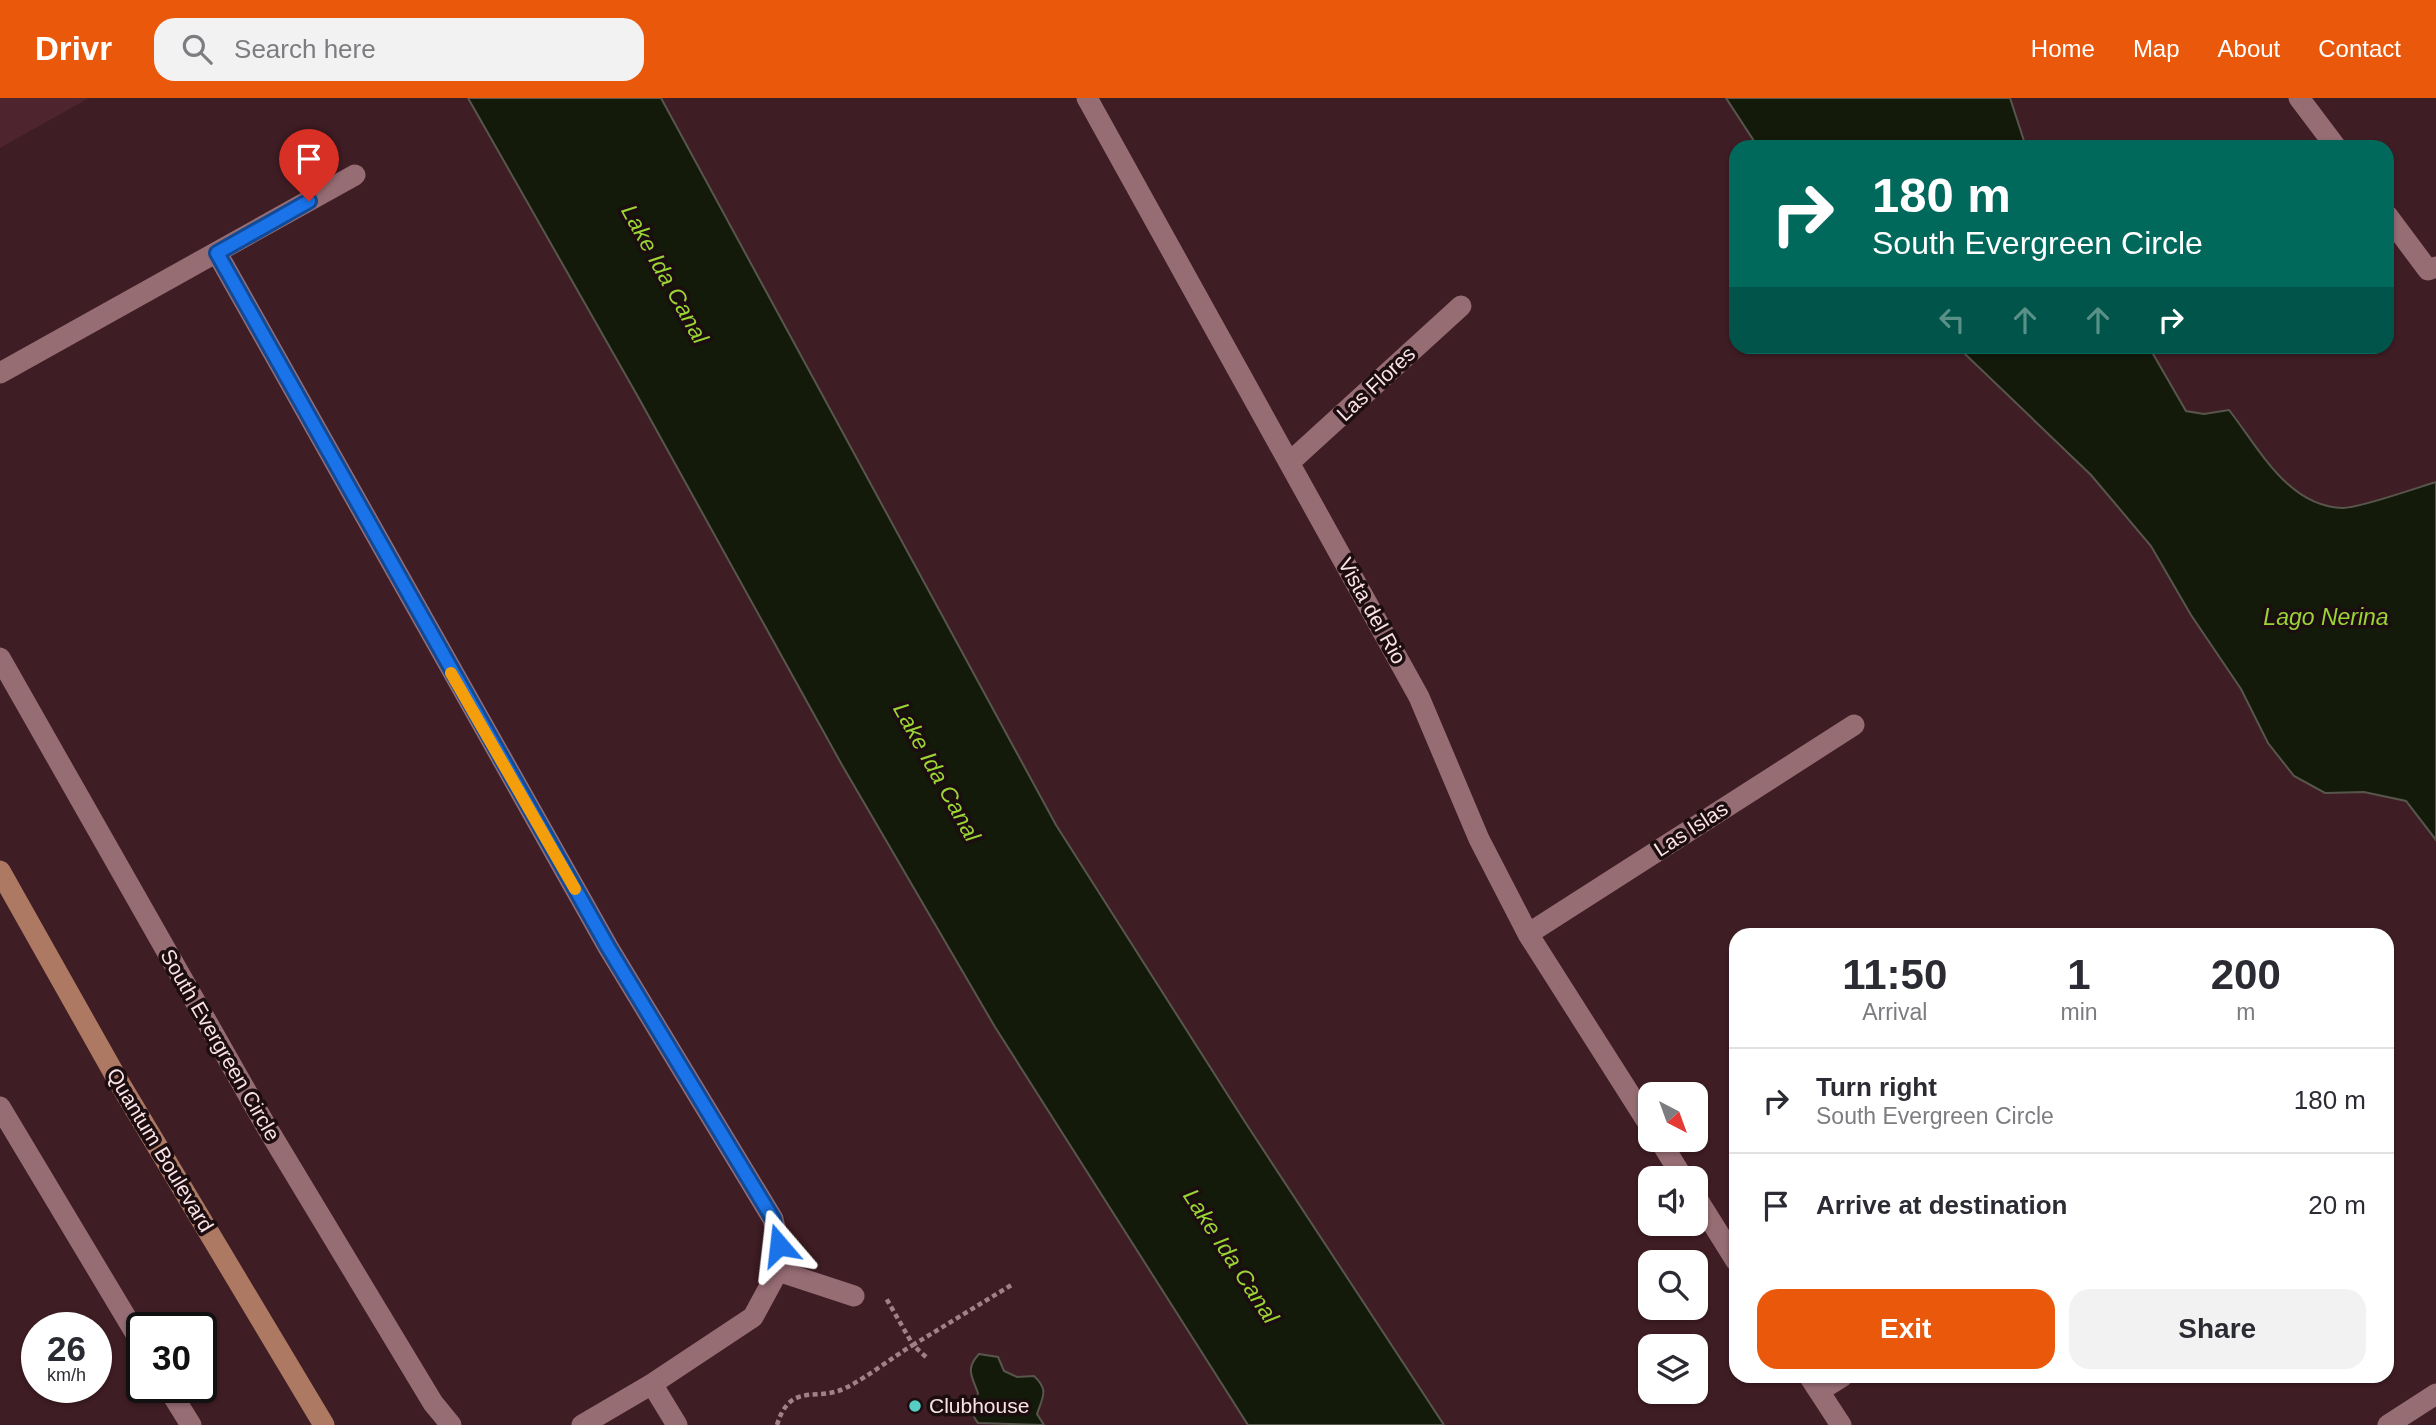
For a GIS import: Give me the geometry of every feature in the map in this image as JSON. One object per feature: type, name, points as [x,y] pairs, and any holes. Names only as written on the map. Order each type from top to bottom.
[{"type":"street","name":"Vista del Rio","points":[[1087,98],[1419,697],[1479,839],[1528,934],[1638,1107]]},
{"type":"street","points":[[2299,98],[2331,140]]},
{"type":"street","points":[[0,373],[355,175]]},
{"type":"street","points":[[2394,224],[2428,270],[2436,267]]},
{"type":"street","points":[[217,253],[608,947],[773,1219],[779,1245],[779,1271],[753,1317],[652,1384],[582,1425]]},
{"type":"street","name":"Las Flores","points":[[1290,462],[1461,306]]},
{"type":"street","name":"South Evergreen Circle","points":[[0,658],[266,1126],[433,1403],[451,1425]]},
{"type":"street","name":"Las Islas","points":[[1528,934],[1854,725]]},
{"type":"street","name":"Quantum Boulevard","points":[[0,871],[120,1084],[324,1425]]},
{"type":"street","points":[[0,1107],[126,1317]]},
{"type":"street","points":[[1708,1216],[1729,1250]]},
{"type":"street","points":[[779,1271],[854,1296]]},
{"type":"street","points":[[1814,1383],[1841,1425]]},
{"type":"street","points":[[652,1384],[677,1425]]},
{"type":"street","points":[[2388,1425],[2436,1394]]},
{"type":"street","points":[[177,1403],[191,1425]]},
{"type":"path","points":[[776,1425],[791,1403],[806,1392],[838,1391],[1013,1283]]},
{"type":"path","points":[[890,1304],[913,1345],[926,1357]]},
{"type":"shaded area","points":[[0,98],[89,98],[0,148]]},
{"type":"water","name":"Lake Ida Canal","points":[[468,98],[661,98],[1056,825],[1245,1122],[1444,1425],[1248,1425],[995,1027],[842,765],[637,395]]},
{"type":"water","points":[[1726,98],[2010,98],[2024,140],[1753,140]]},
{"type":"water","name":"Lago Nerina","points":[[1965,354],[2153,354],[2186,411],[2204,414],[2229,410],[2264,457],[2291,487],[2306,498],[2324,505],[2351,507],[2436,482],[2436,840],[2406,801],[2364,792],[2325,793],[2294,776],[2268,743],[2241,689],[2191,615],[2151,546],[2091,475]]},
{"type":"water","points":[[979,1354],[998,1357],[1004,1371],[1017,1377],[1034,1376],[1039,1381],[1043,1398],[1037,1414],[1044,1425],[978,1423],[973,1411],[978,1393],[971,1368]]},
{"type":"slow traffic","points":[[451,673],[575,889]]},
{"type":"place","name":"Clubhouse","points":[[915,1406]]},
{"type":"route","points":[[309,201],[217,253],[430,636],[608,947],[773,1219],[779,1245]]}]
